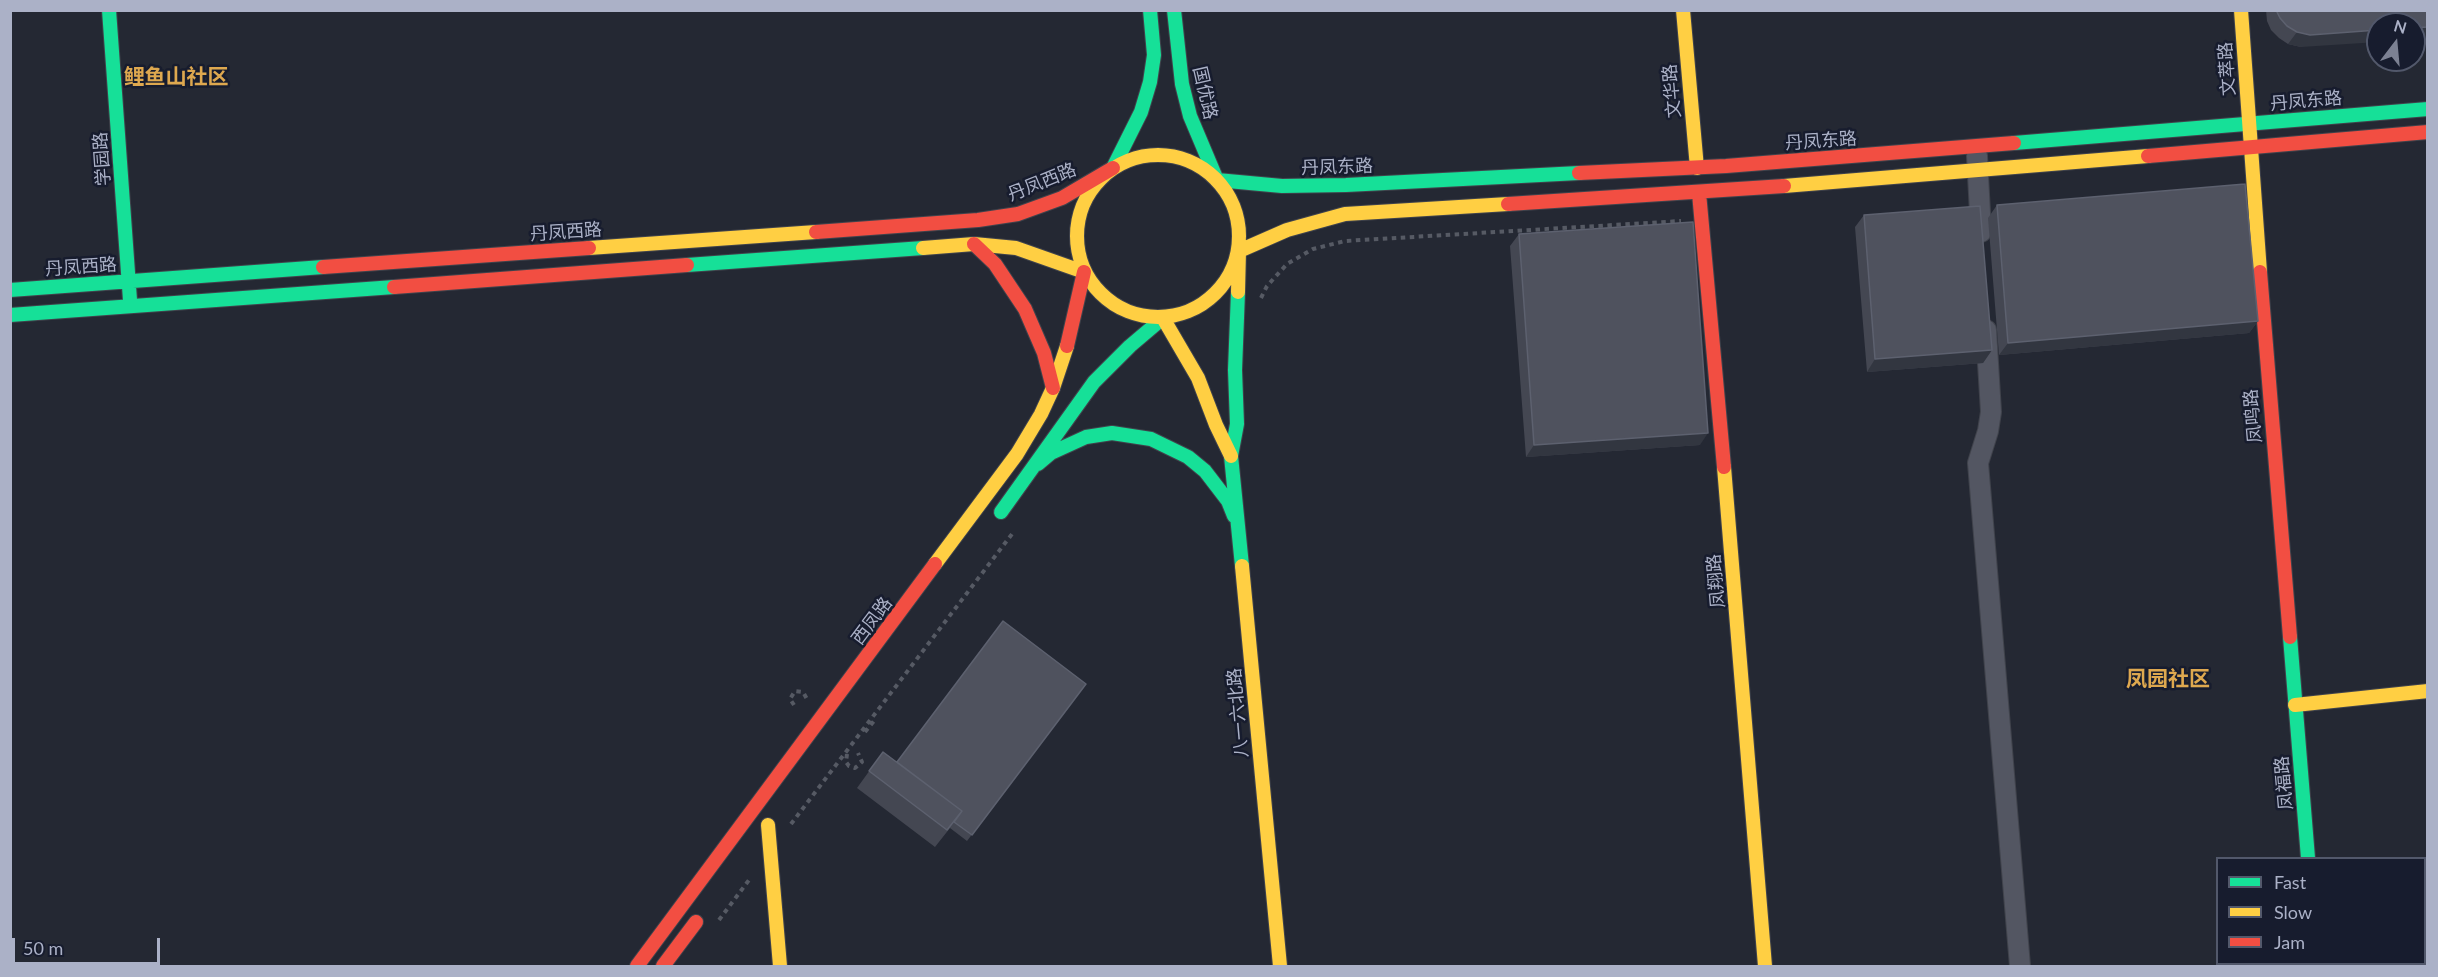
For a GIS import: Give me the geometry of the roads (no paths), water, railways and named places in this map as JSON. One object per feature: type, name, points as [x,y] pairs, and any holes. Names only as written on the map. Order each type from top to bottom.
[{"type":"main road","name":"学园路","points":[[109,10],[131,306]]},
{"type":"main road","points":[[1113,168],[1141,112],[1150,82],[1154,55],[1150,10]]},
{"type":"main road","name":"国优路","points":[[1174,10],[1182,84],[1190,116],[1217,180]]},
{"type":"main road","name":"文华路","points":[[1683,10],[1697,168]]},
{"type":"main road","name":"文萃路","points":[[2241,10],[2248,124]]},
{"type":"main road","name":"丹凤东路","points":[[1217,180],[1282,186],[1335,185],[1697,168],[2427,109]]},
{"type":"main road","name":"凤鸣路","points":[[2248,124],[2295,705]]},
{"type":"main road","points":[[1239,251],[1287,230],[1346,214],[1699,193],[2427,132]]},
{"type":"main road","points":[[1156,155],[1178,158],[1199,166],[1217,180],[1232,201],[1239,225],[1239,251],[1232,272],[1220,290],[1204,304],[1185,314],[1163,318],[1144,317],[1125,311],[1095,288],[1084,272],[1077,249],[1077,226],[1083,203],[1095,184],[1113,168],[1133,159],[1156,155]]},
{"type":"main road","name":"丹凤西路","points":[[10,290],[978,220],[1018,214],[1062,198],[1113,168]]},
{"type":"main road","name":"凤翔路","points":[[1699,193],[1739,633],[1765,966]]},
{"type":"main road","points":[[10,315],[974,244],[1016,248],[1084,272]]},
{"type":"main road","points":[[974,244],[995,264],[1025,309],[1044,352],[1053,388]]},
{"type":"main road","name":"八一六北路","points":[[1239,251],[1234,370],[1237,424],[1232,456],[1280,966]]},
{"type":"main road","name":"西凤路","points":[[637,966],[1002,476],[1030,434],[1053,388],[1070,337],[1084,272]]},
{"type":"main road","points":[[993,523],[1079,400],[1130,346],[1163,318]]},
{"type":"main road","name":"八一六北路","points":[[1163,318],[1198,378],[1216,425],[1232,456]]},
{"type":"main road","points":[[1035,466],[1051,453],[1086,437],[1112,433],[1151,439],[1188,457],[1205,471],[1228,501],[1239,531]]},
{"type":"main road","points":[[2295,705],[2427,691]]},
{"type":"main road","name":"凤福路","points":[[2295,705],[2308,857]]},
{"type":"main road","points":[[754,843],[771,820],[770,852],[780,966]]},
{"type":"main road","points":[[663,966],[705,910]]},
{"type":"street","points":[[1976,145],[1982,251]]},
{"type":"street","points":[[1985,309],[1991,412],[1978,463],[2020,966]]},
{"type":"district","name":"鲤鱼山社区","points":[[176,77]]},
{"type":"district","name":"凤园社区","points":[[2168,679]]}]
